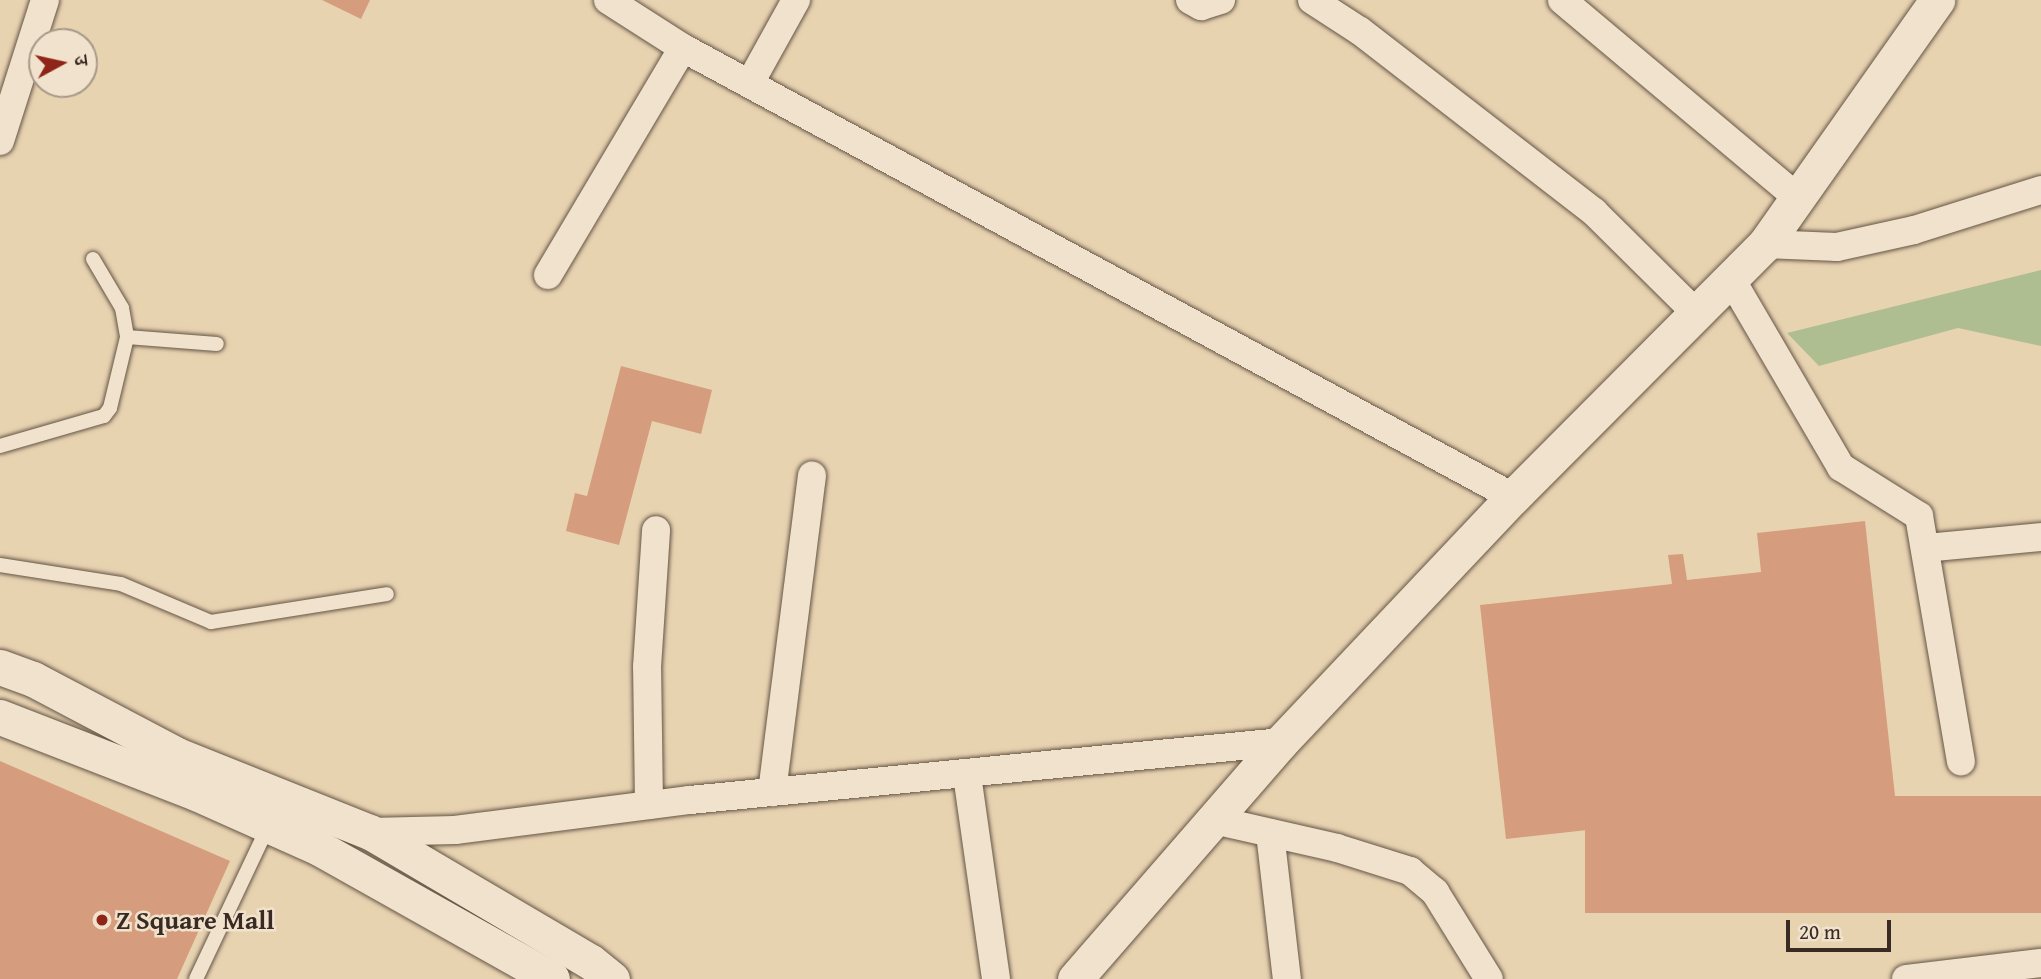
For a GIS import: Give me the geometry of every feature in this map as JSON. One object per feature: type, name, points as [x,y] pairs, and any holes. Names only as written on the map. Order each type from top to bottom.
[{"type":"street","points":[[0,141],[45,0]]},
{"type":"street","points":[[608,0],[683,48],[1513,497]]},
{"type":"street","points":[[750,83],[796,0]]},
{"type":"street","points":[[1190,0],[1201,6],[1221,0]]},
{"type":"street","points":[[1312,0],[1360,31],[1594,212],[1697,314]]},
{"type":"street","points":[[1562,0],[1798,198]]},
{"type":"street","points":[[1075,979],[1281,742],[1513,497],[1765,244],[1937,0]]},
{"type":"street","points":[[548,275],[683,48]]},
{"type":"street","points":[[1765,244],[1838,247],[1914,230],[2041,190]]},
{"type":"street","points":[[1731,279],[1841,467],[1919,516],[1961,761]]},
{"type":"street","points":[[772,792],[812,476]]},
{"type":"street","points":[[649,805],[646,678],[656,530]]},
{"type":"street","points":[[1925,548],[2041,537]]},
{"type":"street","points":[[0,667],[33,679],[177,755],[370,832],[590,962],[612,979]]},
{"type":"street","points":[[0,717],[196,793],[319,848],[552,979]]},
{"type":"street","points":[[370,832],[455,830],[649,805],[1281,742]]},
{"type":"street","points":[[967,775],[996,979]]},
{"type":"street","points":[[1214,820],[1337,848],[1423,880],[1489,979]]},
{"type":"street","points":[[1270,833],[1287,979]]},
{"type":"street","points":[[1906,979],[2041,963]]},
{"type":"lane","points":[[0,446],[104,416],[110,408],[127,337],[122,308],[93,259]]},
{"type":"lane","points":[[127,337],[217,344]]},
{"type":"lane","points":[[0,565],[121,584],[211,622],[387,594]]},
{"type":"lane","points":[[196,979],[268,827]]},
{"type":"green space","points":[[2041,270],[2041,346],[1958,328],[1819,366],[1787,333]]},
{"type":"building","points":[[322,0],[370,0],[361,19]]},
{"type":"building","points":[[621,366],[712,390],[701,434],[652,421],[619,545],[566,531],[575,493],[587,496]]},
{"type":"building","points":[[1865,521],[1895,796],[1506,839],[1480,605],[1672,584],[1668,555],[1683,554],[1687,580],[1761,572],[1757,533]]},
{"type":"building","name":"Z Square Mall","points":[[0,761],[230,861],[177,979],[0,979]]},
{"type":"building","points":[[1585,796],[2041,796],[2041,913],[1585,913]]},
{"type":"place","name":"Z Square Mall","points":[[102,920]]}]
